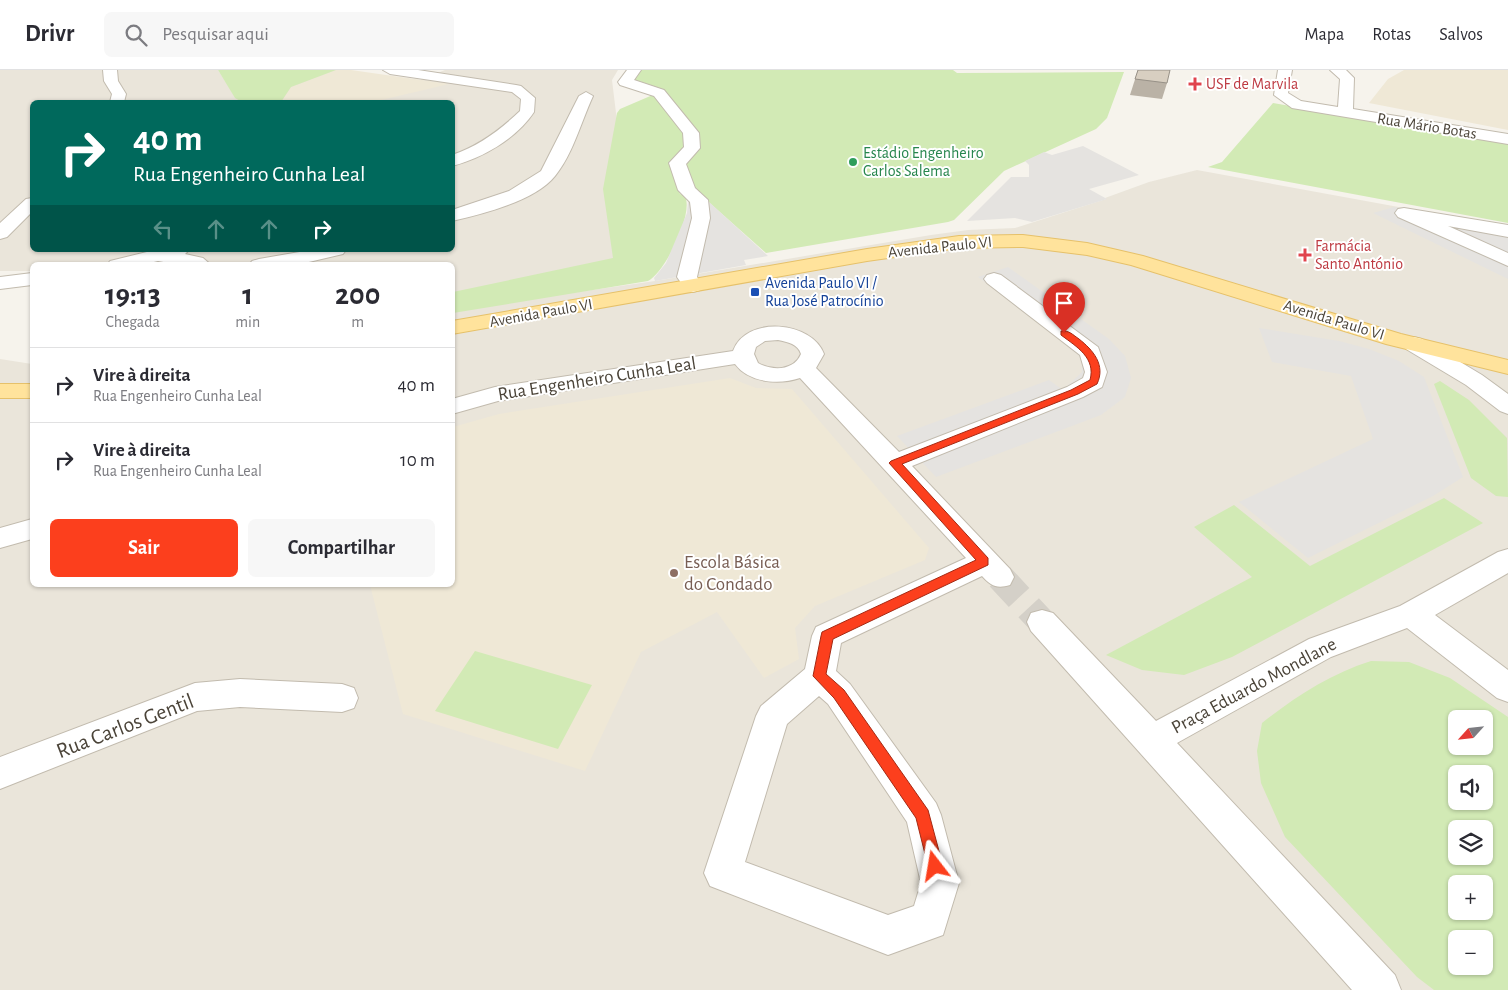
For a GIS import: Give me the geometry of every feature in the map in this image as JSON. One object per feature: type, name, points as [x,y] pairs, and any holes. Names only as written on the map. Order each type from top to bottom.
[{"type":"main road","name":"Avenida Paulo VI","points":[[455,327],[942,244],[998,241],[1030,242],[1087,249],[1136,260],[1414,344],[1508,367]]},
{"type":"main road","points":[[0,391],[30,391]]},
{"type":"street","points":[[110,70],[110,81],[119,94],[118,100]]},
{"type":"street","points":[[390,70],[516,89],[528,98],[527,112],[503,136],[477,153],[455,160]]},
{"type":"street","points":[[634,70],[626,82],[659,93],[691,133],[692,148],[678,163],[687,190],[699,200],[701,218],[688,277],[693,286]]},
{"type":"street","name":"Rua Mário Botas","points":[[1286,70],[1281,95],[1283,98],[1306,107],[1508,139]]},
{"type":"street","points":[[1337,70],[1347,78],[1345,113]]},
{"type":"street","points":[[455,215],[488,205],[529,187],[548,174],[586,96]]},
{"type":"street","points":[[0,233],[30,205]]},
{"type":"street","points":[[1503,231],[1404,213],[1508,260]]},
{"type":"street","points":[[283,262],[327,252]]},
{"type":"street","points":[[130,262],[170,253],[196,262]]},
{"type":"street","points":[[0,283],[30,279]]},
{"type":"street","points":[[895,463],[1075,392],[1094,382],[1096,372],[1090,352],[994,280]]},
{"type":"street","points":[[778,333],[792,335],[804,340],[811,348],[813,356],[809,364],[803,368],[785,375],[756,371],[746,364],[742,356],[743,349],[755,338],[778,333]]},
{"type":"street","points":[[1414,344],[1474,380],[1508,406]]},
{"type":"street","name":"Rua Engenheiro Cunha Leal","points":[[455,406],[495,394],[742,356]]},
{"type":"street","points":[[803,368],[895,463],[992,570],[827,636],[819,676],[773,716],[723,872],[888,935],[929,921],[940,884],[923,815],[839,694],[819,676]]},
{"type":"street","points":[[0,538],[30,529]]},
{"type":"street","name":"Praça Eduardo Mondlane","points":[[1152,740],[1320,648],[1411,614],[1508,560]]},
{"type":"street","points":[[1411,614],[1508,688]]},
{"type":"street","name":"Praça Eduardo Mondlane","points":[[1042,622],[1380,990]]},
{"type":"street","name":"Rua Carlos Gentil","points":[[0,773],[195,697],[240,693],[342,698]]},
{"type":"shaded area","points":[[0,70],[218,70],[231,90],[336,70],[420,80],[445,70],[618,70],[612,80],[634,262],[455,296],[455,262],[141,262],[144,257],[106,262],[30,262],[30,271],[0,271]]},
{"type":"shaded area","points":[[336,70],[351,70],[449,84],[381,100],[282,100],[291,87]]},
{"type":"shaded area","points":[[1404,70],[1508,70],[1508,130],[1369,103],[1388,79]]},
{"type":"shaded area","points":[[1083,146],[1139,175],[1089,189],[1107,199],[1032,222],[1015,218],[967,221],[1011,177],[1029,177],[1029,165],[1025,161],[1044,152],[1052,155]]},
{"type":"shaded area","points":[[1197,170],[1508,227],[1508,990],[0,990],[0,359],[30,364],[30,587],[455,587],[455,310],[655,281],[931,235],[968,230],[1015,228],[1106,199],[1149,182]]},
{"type":"shaded area","points":[[708,201],[768,256],[744,260],[746,265],[655,281],[654,278],[666,263],[687,213],[688,202]]},
{"type":"shaded area","points":[[1394,207],[1508,230],[1508,279],[1373,213]]},
{"type":"shaded area","points":[[1008,267],[1109,339],[1125,356],[1131,378],[1125,397],[1101,415],[936,477],[897,436],[1049,380],[1063,390],[1082,372],[1082,355],[978,277]]},
{"type":"shaded area","points":[[1259,328],[1339,341],[1369,349],[1399,361],[1424,377],[1463,477],[1433,496],[1308,558],[1239,502],[1373,439],[1351,376],[1272,362]]},
{"type":"shaded area","name":"Escola Básica do Condado","points":[[730,378],[756,388],[792,389],[929,548],[925,560],[815,606],[795,628],[799,659],[764,678],[717,612],[641,652],[585,771],[403,714],[371,587],[455,587],[455,426],[499,414]]},
{"type":"green space","points":[[218,70],[336,70],[291,87],[282,100],[238,100],[235,98]]},
{"type":"green space","name":"Estádio Engenheiro Carlos Salema","points":[[638,70],[953,70],[957,73],[1124,72],[1107,118],[1096,129],[1004,171],[954,220],[766,253],[695,190],[682,162],[698,148],[661,91],[630,82]]},
{"type":"green space","points":[[655,94],[684,133],[683,152],[670,167],[680,194],[684,195],[687,203],[686,214],[677,241],[655,276],[648,281],[455,313],[455,292],[613,258],[603,189],[617,113],[620,109]]},
{"type":"green space","points":[[1273,103],[1508,144],[1508,223],[1208,167],[1222,162]]},
{"type":"green space","points":[[1440,381],[1469,400],[1507,438],[1508,497],[1496,496],[1471,478],[1434,384]]},
{"type":"green space","points":[[1444,498],[1483,523],[1232,657],[1184,675],[1142,670],[1106,655],[1252,577],[1194,527],[1234,505],[1310,566]]},
{"type":"green space","points":[[475,651],[592,685],[558,749],[435,711]]},
{"type":"green space","points":[[1371,661],[1409,662],[1450,678],[1508,717],[1508,990],[1434,990],[1417,977],[1285,837],[1261,783],[1257,751],[1262,723],[1287,704],[1327,679]]},
{"type":"building","points":[[1138,70],[1170,70],[1167,83],[1135,79]]},
{"type":"tunnel","points":[[1000,577],[1042,622]]},
{"type":"place","name":"USF de Marvila","points":[[1195,84]]},
{"type":"place","name":"Estádio Engenheiro Carlos Salema","points":[[853,162]]},
{"type":"place","name":"Farmácia Santo António","points":[[1305,255]]},
{"type":"place","name":"Avenida Paulo VI / Rua José Patrocínio","points":[[755,292]]},
{"type":"place","name":"Escola Básica do Condado","points":[[674,573]]},
{"type":"route","points":[[935,866],[923,815],[839,694],[819,676],[827,636],[984,562],[895,463],[1075,392],[1094,382],[1096,372],[1090,352],[1064,333]]}]
